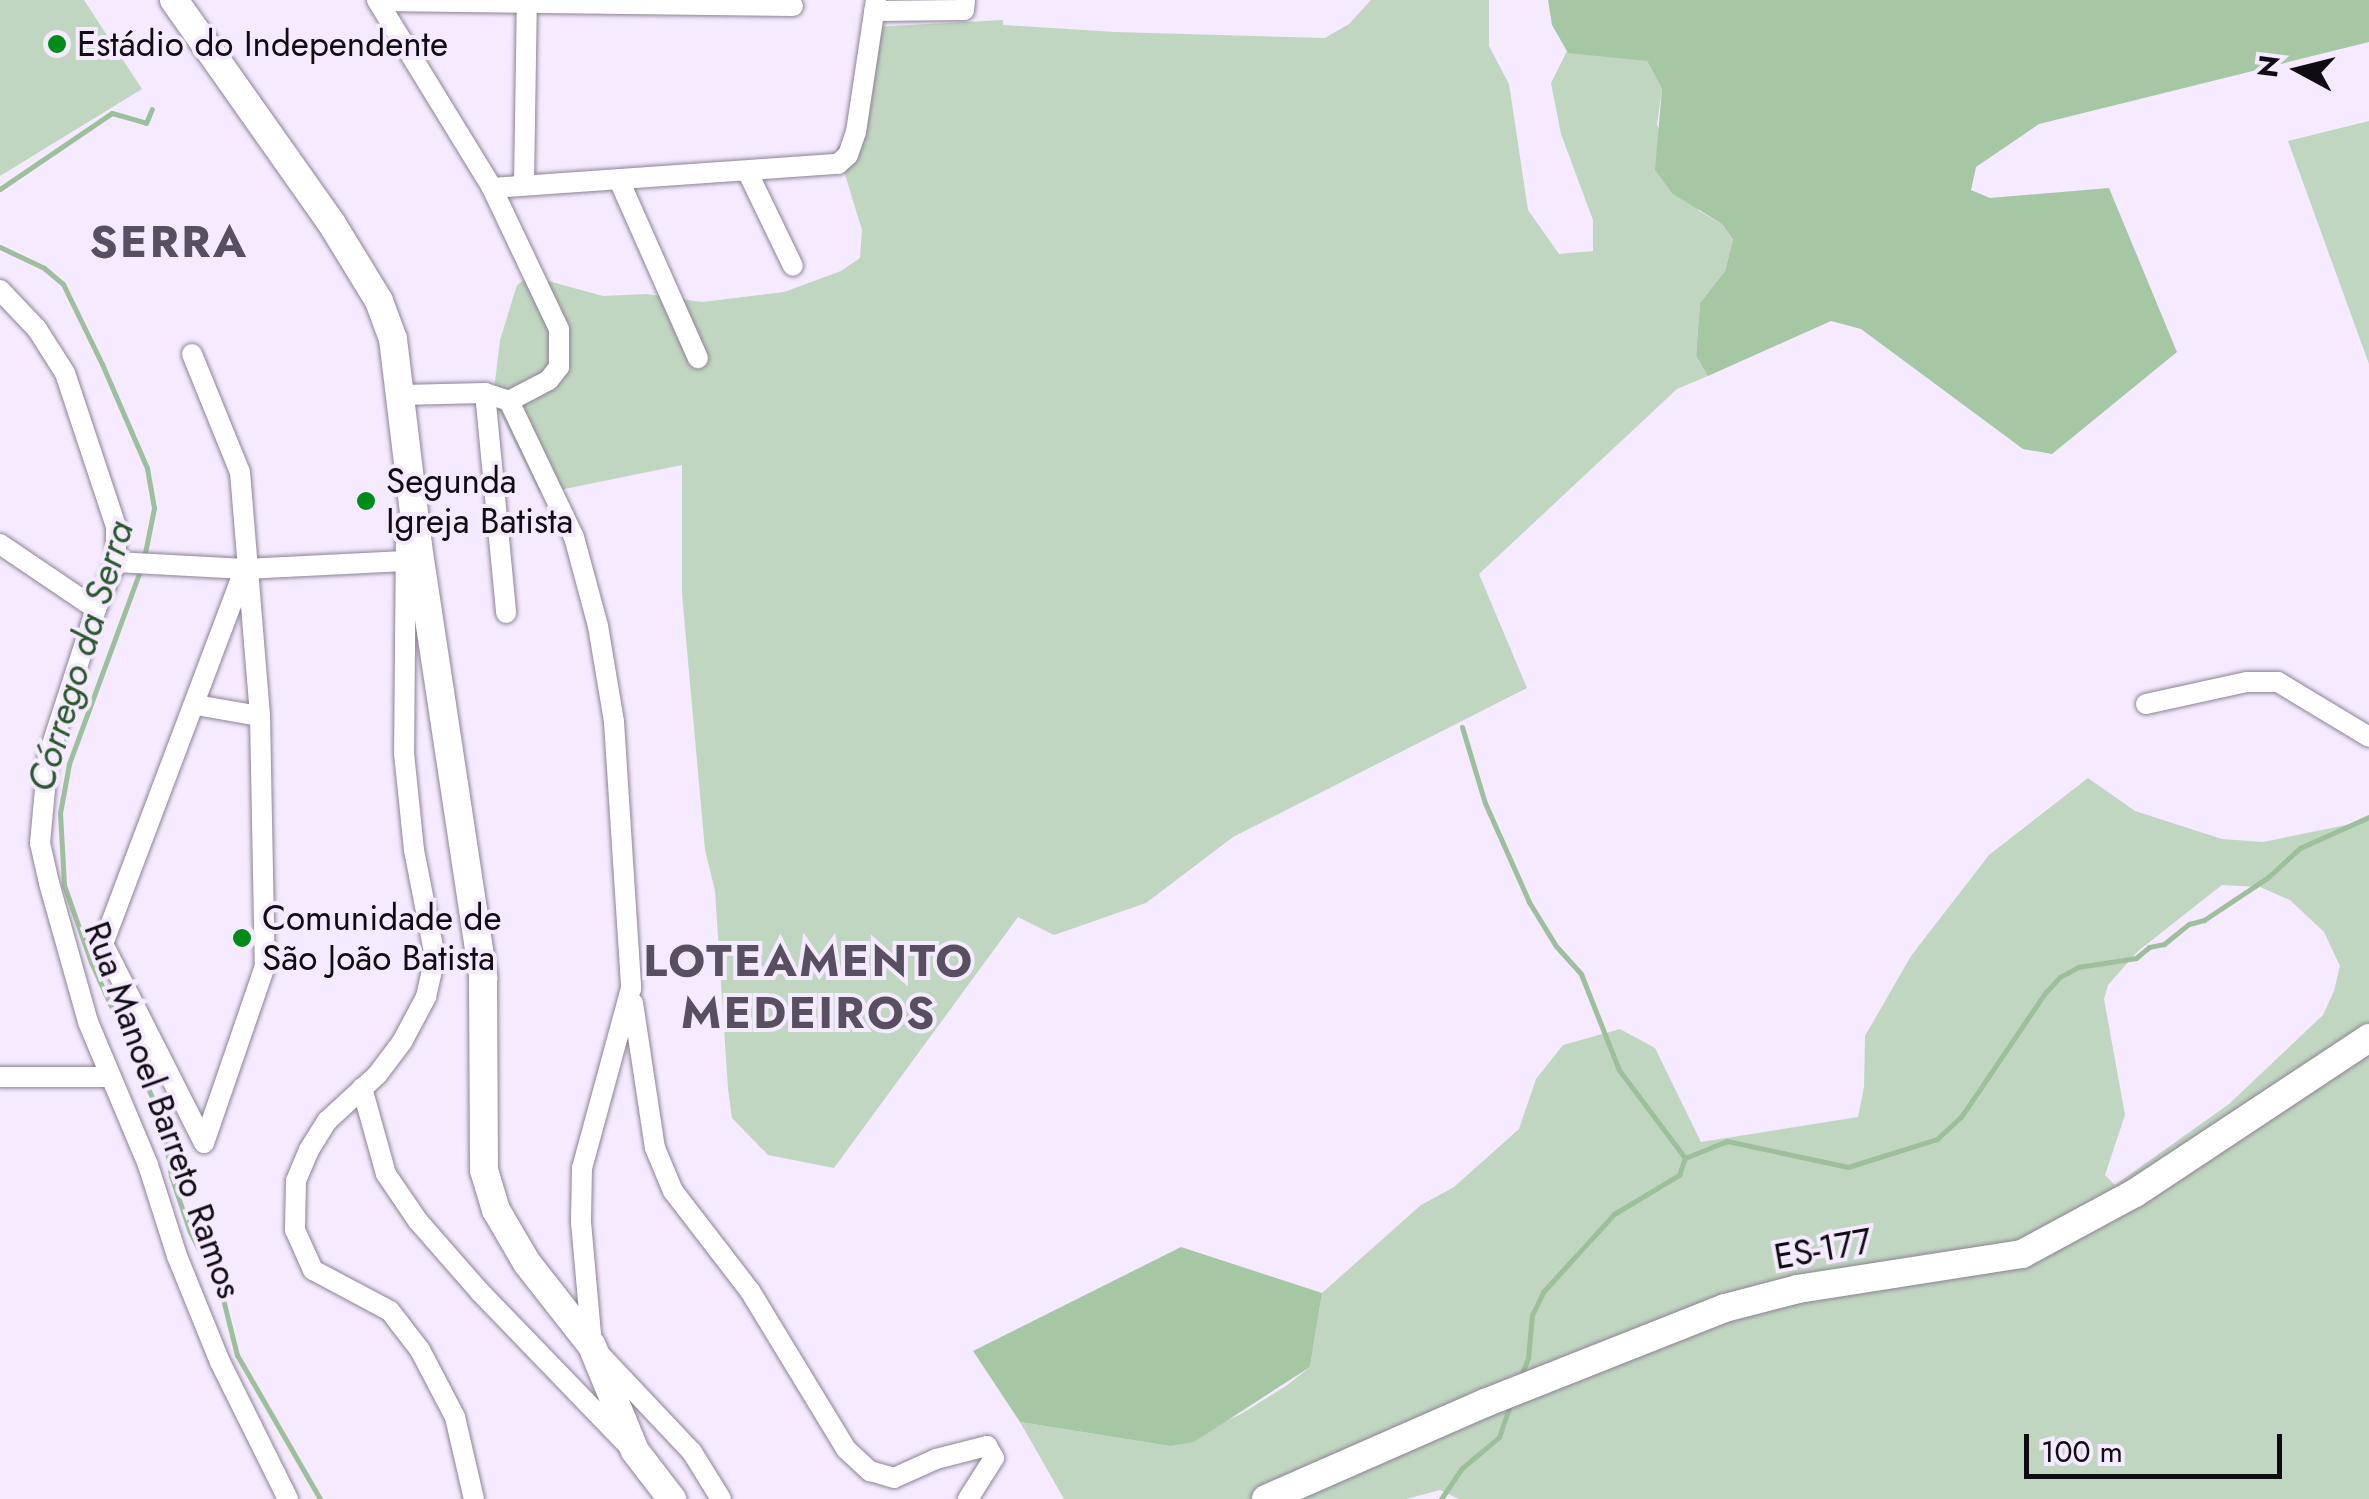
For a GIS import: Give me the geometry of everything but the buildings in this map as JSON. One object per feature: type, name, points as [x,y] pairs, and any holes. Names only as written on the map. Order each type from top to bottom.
[{"type":"main road","points":[[174,0],[332,224],[379,301],[393,339],[409,464],[412,553],[483,978],[484,1170],[496,1210],[528,1262],[592,1346],[635,1451],[672,1499]]},
{"type":"main road","name":"ES-177","points":[[1266,1499],[1485,1403],[1725,1308],[1798,1289],[2022,1254],[2135,1192],[2369,1038]]},
{"type":"street","points":[[492,188],[838,164],[848,154],[875,6],[964,10],[965,0]]},
{"type":"street","points":[[377,1],[793,6]]},
{"type":"street","points":[[377,1],[492,188],[560,330],[560,367],[549,380],[509,402]]},
{"type":"street","points":[[524,184],[527,1]]},
{"type":"street","points":[[748,173],[794,266]]},
{"type":"street","points":[[619,180],[698,358]]},
{"type":"street","name":"Rua Manoel Barreto Ramos","points":[[0,290],[37,329],[64,373],[116,526],[116,562],[96,608],[48,757],[40,843],[88,1022],[220,1362],[288,1499]]},
{"type":"street","points":[[192,354],[240,472],[260,716],[265,966],[204,1143],[104,944],[245,568]]},
{"type":"street","points":[[401,396],[485,392],[509,402],[574,537],[598,626],[614,722],[631,988],[655,1148],[672,1191],[750,1291],[846,1449],[870,1471],[894,1478],[936,1459],[987,1446],[994,1458],[968,1499]]},
{"type":"street","points":[[485,392],[506,613]]},
{"type":"street","points":[[0,544],[96,608]]},
{"type":"street","points":[[116,562],[245,568],[412,553],[404,753],[414,850],[435,957],[426,997],[402,1042],[342,1105],[308,1150],[296,1181],[295,1230],[301,1250],[314,1270],[390,1311],[420,1350],[455,1417],[474,1499]]},
{"type":"street","points":[[2146,704],[2246,682],[2278,682],[2369,738]]},
{"type":"street","points":[[196,705],[260,716]]},
{"type":"street","points":[[631,988],[582,1168],[581,1222],[592,1346],[692,1452],[721,1499]]},
{"type":"street","points":[[0,1076],[111,1077]]},
{"type":"street","points":[[362,1088],[386,1174],[418,1221],[480,1293],[635,1451]]},
{"type":"green space","name":"Estádio do Independente","points":[[0,0],[84,0],[142,89],[0,176]]},
{"type":"green space","points":[[1371,0],[1489,0],[1489,46],[1509,84],[1528,210],[1559,254],[1593,251],[1593,220],[1561,134],[1551,83],[1567,51],[1647,61],[1662,89],[1657,125],[1699,211],[1722,224],[1733,241],[1725,271],[1700,303],[1696,356],[1708,376],[1677,389],[1479,574],[1527,688],[1233,837],[1146,903],[1054,935],[1018,917],[834,1168],[768,1155],[732,1118],[728,1089],[715,891],[705,850],[682,594],[682,465],[540,494],[493,398],[500,340],[517,285],[530,276],[603,296],[647,294],[702,302],[784,292],[841,271],[860,258],[862,230],[837,148],[850,135],[873,27],[1003,20],[1003,25],[1115,32],[1325,38],[1349,24]]},
{"type":"green space","points":[[1548,0],[2369,0],[2369,42],[2039,124],[1976,167],[1971,190],[1990,198],[2109,188],[2177,352],[2052,454],[2023,449],[1861,329],[1831,321],[1708,376],[1696,356],[1700,303],[1725,271],[1733,240],[1722,224],[1673,194],[1655,170],[1662,89],[1647,61],[1568,53],[1552,25]]},
{"type":"green space","points":[[2369,121],[2369,364],[2288,141]]},
{"type":"green space","points":[[2088,778],[2135,811],[2222,839],[2263,842],[2356,823],[2369,815],[2369,1499],[1459,1499],[1440,1490],[1406,1499],[1064,1499],[1020,1422],[1170,1446],[1241,1414],[1286,1386],[1310,1367],[1322,1293],[1421,1205],[1454,1187],[1519,1129],[1536,1079],[1563,1045],[1620,1029],[1655,1048],[1701,1142],[1858,1117],[1864,1087],[1865,1036],[1911,956],[1989,855]],"holes":[[[2222,885],[2260,887],[2290,900],[2324,932],[2340,966],[2323,1015],[2229,1104],[2115,1185],[2105,1175],[2125,1115],[2104,999],[2108,985],[2138,951]]]},
{"type":"green space","points":[[1181,1247],[1322,1293],[1310,1367],[1194,1442],[1170,1446],[1020,1422],[973,1351]]},
{"type":"waterway","points":[[0,189],[112,113],[146,123],[152,109]]},
{"type":"waterway","name":"Córrego da Serra","points":[[0,247],[44,268],[63,284],[102,364],[147,468],[154,508],[144,558]]},
{"type":"waterway","name":"Córrego da Serra","points":[[141,568],[69,764],[60,813],[64,885],[91,962],[162,1119],[171,1176],[190,1232],[221,1291],[237,1355],[320,1499]]},
{"type":"waterway","points":[[1462,727],[1485,803],[1529,902],[1556,946],[1581,974],[1619,1070],[1685,1158]]},
{"type":"waterway","points":[[1520,1378],[1528,1358],[1532,1315],[1543,1292],[1614,1214],[1679,1175],[1685,1158],[1727,1141],[1848,1167],[1937,1139],[1961,1117],[2045,993],[2060,977],[2078,967],[2136,958],[2149,947],[2164,944],[2189,924],[2204,920],[2267,878],[2300,848],[2369,817]]},
{"type":"waterway","points":[[1441,1499],[1461,1469],[1499,1437],[1511,1403]]},
{"type":"place","name":"Estádio do Independente","points":[[57,44]]},
{"type":"place","name":"Segunda Igreja Batista","points":[[366,501]]},
{"type":"place","name":"Comunidade de São João Batista","points":[[242,938]]},
{"type":"district","name":"SERRA","points":[[169,242]]},
{"type":"district","name":"LOTEAMENTO MEDEIROS","points":[[809,987]]}]
